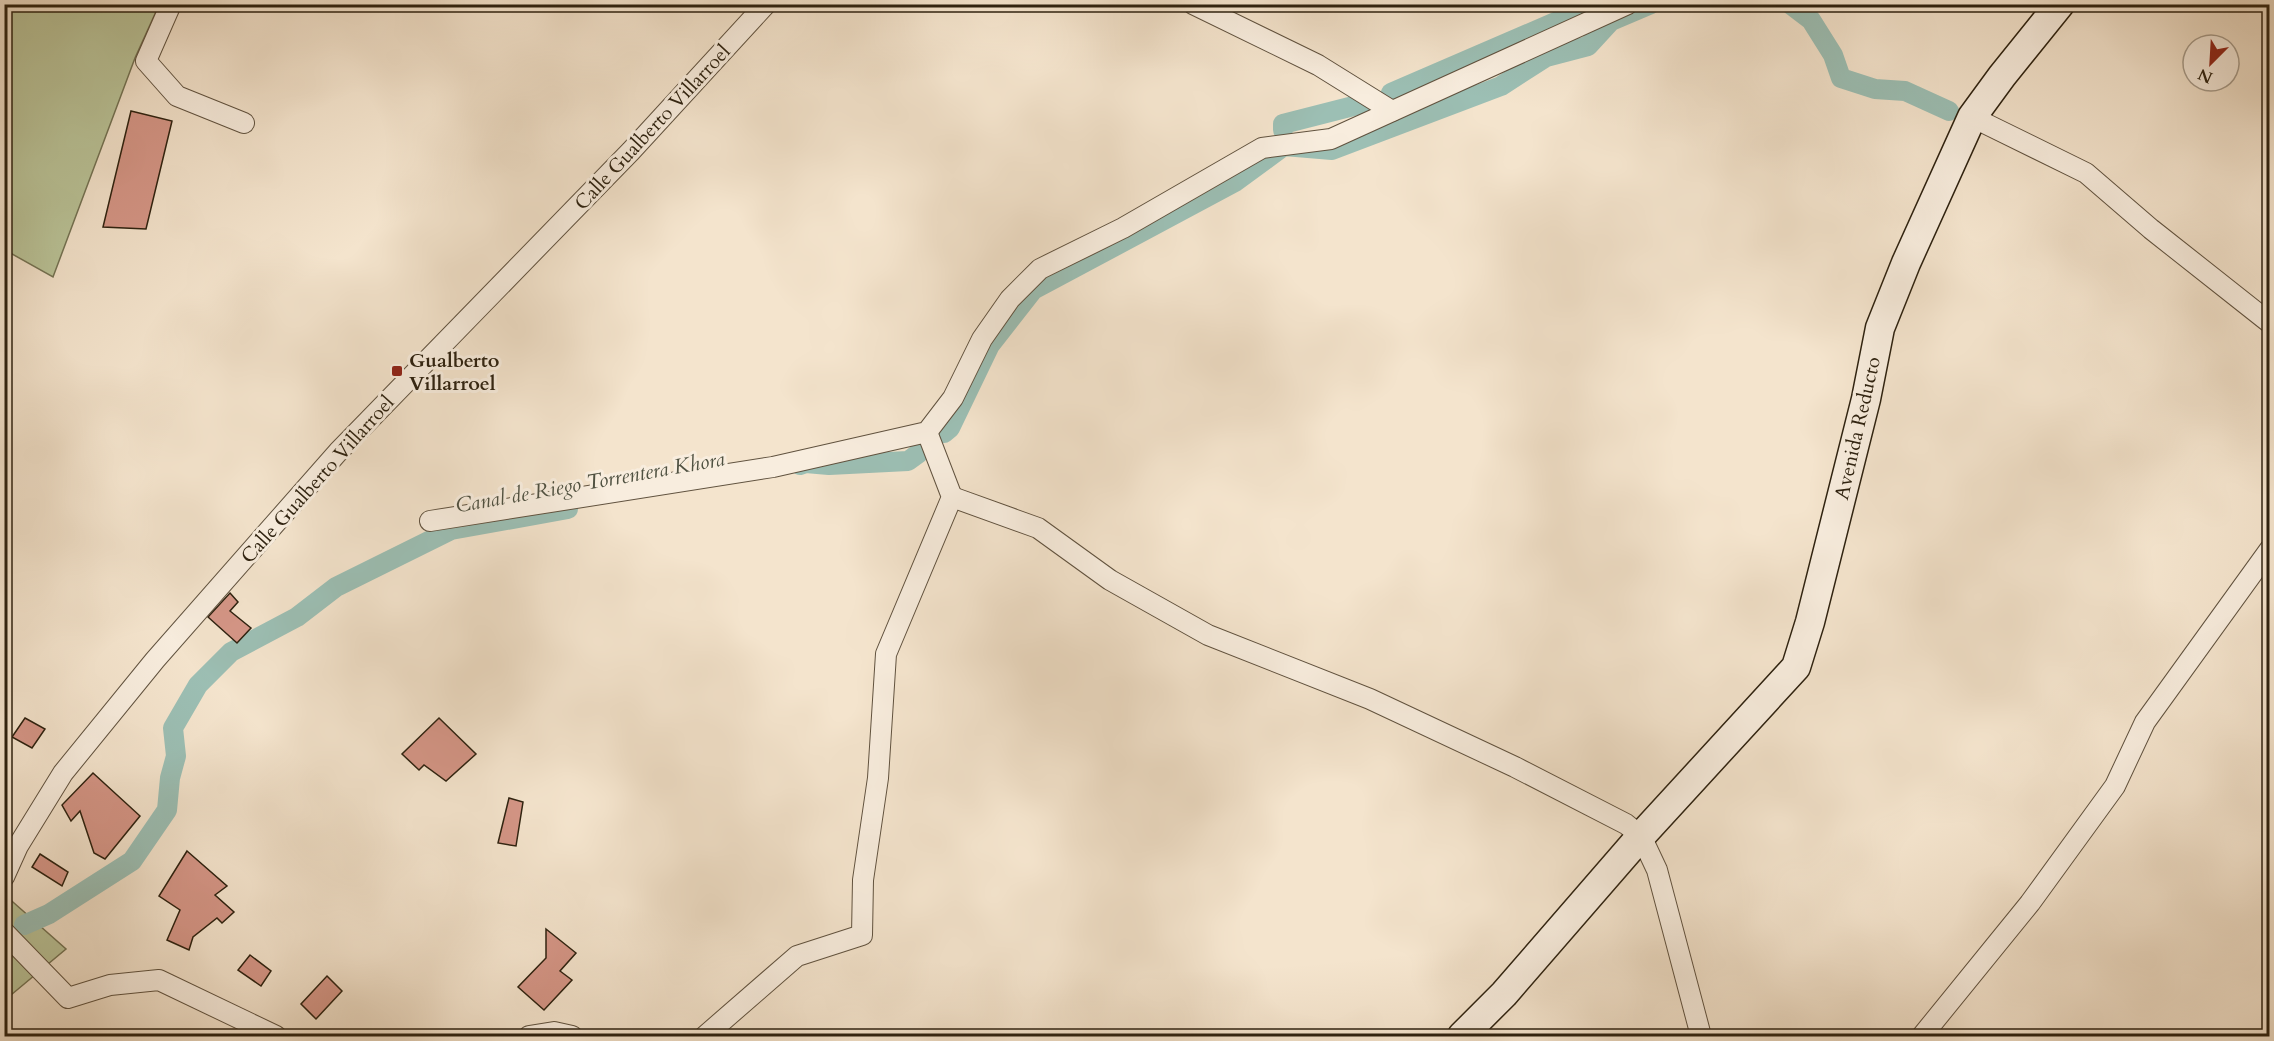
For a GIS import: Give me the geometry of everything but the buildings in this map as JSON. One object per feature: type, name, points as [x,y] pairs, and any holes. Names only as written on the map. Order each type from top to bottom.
[{"type":"main road","name":"Avenida Reducto","points":[[1462,1036],[1504,994],[1641,836],[1796,667],[1810,622],[1866,399],[1880,328],[1906,263],[1972,117],[2060,4]]},
{"type":"street","points":[[171,4],[146,61],[177,96],[244,123]]},
{"type":"street","name":"Calle Gualberto Villarroel","points":[[4,877],[18,846],[63,773],[155,660],[338,452],[631,151],[766,4]]},
{"type":"street","points":[[1193,4],[1318,65],[1392,111]]},
{"type":"street","points":[[430,521],[773,467],[927,432],[953,398],[982,339],[1010,299],[1040,269],[1123,228],[1262,148],[1331,139],[1628,4]]},
{"type":"street","points":[[1972,117],[2086,173],[2151,230],[2270,323]]},
{"type":"street","points":[[705,1036],[797,956],[862,935],[863,880],[878,778],[886,654],[952,497],[927,432]]},
{"type":"street","points":[[952,497],[1038,528],[1110,580],[1209,634],[1391,708],[1515,767],[1626,824],[1641,836],[1657,870],[1701,1036]]},
{"type":"street","points":[[1923,1036],[2030,903],[2115,786],[2145,722],[2270,549]]},
{"type":"street","points":[[4,932],[68,998],[110,985],[159,980],[276,1036]]},
{"type":"street","points":[[529,1036],[554,1032],[572,1036]]},
{"type":"green space","points":[[5,4],[159,5],[135,58],[53,277],[5,250]]},
{"type":"green space","points":[[5,895],[66,949],[5,1000]]},
{"type":"waterway","name":"Canal de Riego Torrentera Khora","points":[[1391,93],[1597,4]]},
{"type":"waterway","name":"Canal de Riego Torrentera Khora","points":[[944,433],[950,428],[990,345],[1033,290],[1235,182],[1284,146],[1332,150],[1501,86],[1546,57],[1588,46],[1611,21],[1651,4]]},
{"type":"waterway","name":"Canal de Riego Torrentera Khora","points":[[1790,4],[1811,20],[1833,55],[1841,78],[1875,89],[1905,91],[1949,111]]},
{"type":"waterway","name":"Canal de Riego Torrentera Khora","points":[[1283,130],[1283,124],[1373,101]]},
{"type":"waterway","name":"Canal de Riego Torrentera Khora","points":[[800,465],[908,461],[919,453]]},
{"type":"waterway","name":"Canal de Riego Torrentera Khora","points":[[24,925],[49,914],[132,861],[167,810],[170,778],[176,756],[173,728],[198,685],[231,652],[297,617],[336,587],[451,530],[568,509]]},
{"type":"place","name":"Gualberto Villarroel","points":[[397,371]]}]
